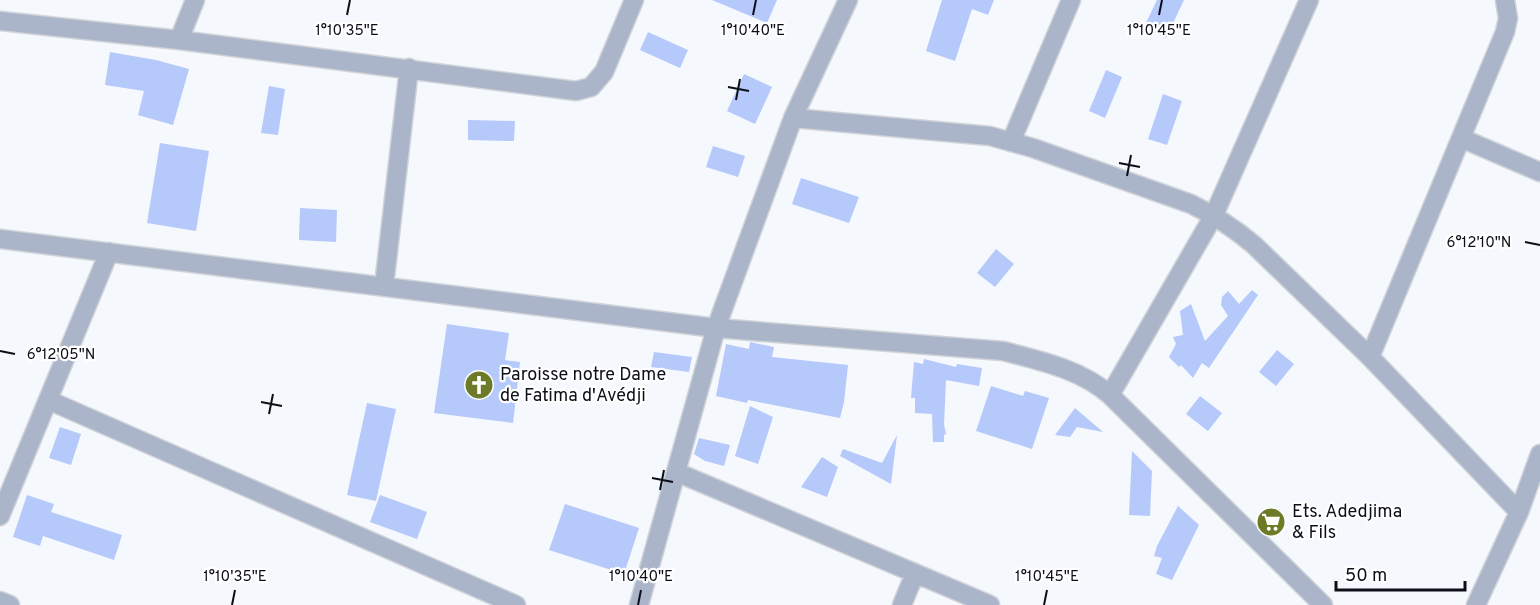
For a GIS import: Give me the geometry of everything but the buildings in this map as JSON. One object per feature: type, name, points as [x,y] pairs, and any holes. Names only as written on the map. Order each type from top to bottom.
[{"type":"street","points":[[179,39],[195,0]]},
{"type":"street","points":[[0,21],[179,39],[576,91],[591,87],[604,72],[634,0]]},
{"type":"street","points":[[639,605],[716,327],[793,118],[848,0]]},
{"type":"street","points":[[1011,142],[1071,0]]},
{"type":"street","points":[[1110,395],[1214,215],[1309,0]]},
{"type":"street","points":[[1370,357],[1505,32],[1509,18],[1505,0]]},
{"type":"street","points":[[384,286],[409,68]]},
{"type":"street","points":[[793,118],[990,136],[1179,200],[1214,215],[1254,245],[1370,357],[1519,512]]},
{"type":"street","points":[[1461,138],[1540,172]]},
{"type":"street","points":[[0,239],[716,327],[1004,351],[1046,362],[1097,384],[1110,395],[1323,605]]},
{"type":"street","points":[[0,516],[109,252]]},
{"type":"street","points":[[48,400],[516,605]]},
{"type":"street","points":[[1476,605],[1519,512],[1540,454]]},
{"type":"street","points":[[676,472],[990,605]]},
{"type":"street","points":[[902,605],[915,573]]},
{"type":"street","points":[[0,601],[10,605]]},
{"type":"place","name":"Paroisse notre Dame de Fatima d'Avédji","points":[[479,385]]},
{"type":"place","name":"Ets. Adedjima & Fils","points":[[1271,522]]}]
